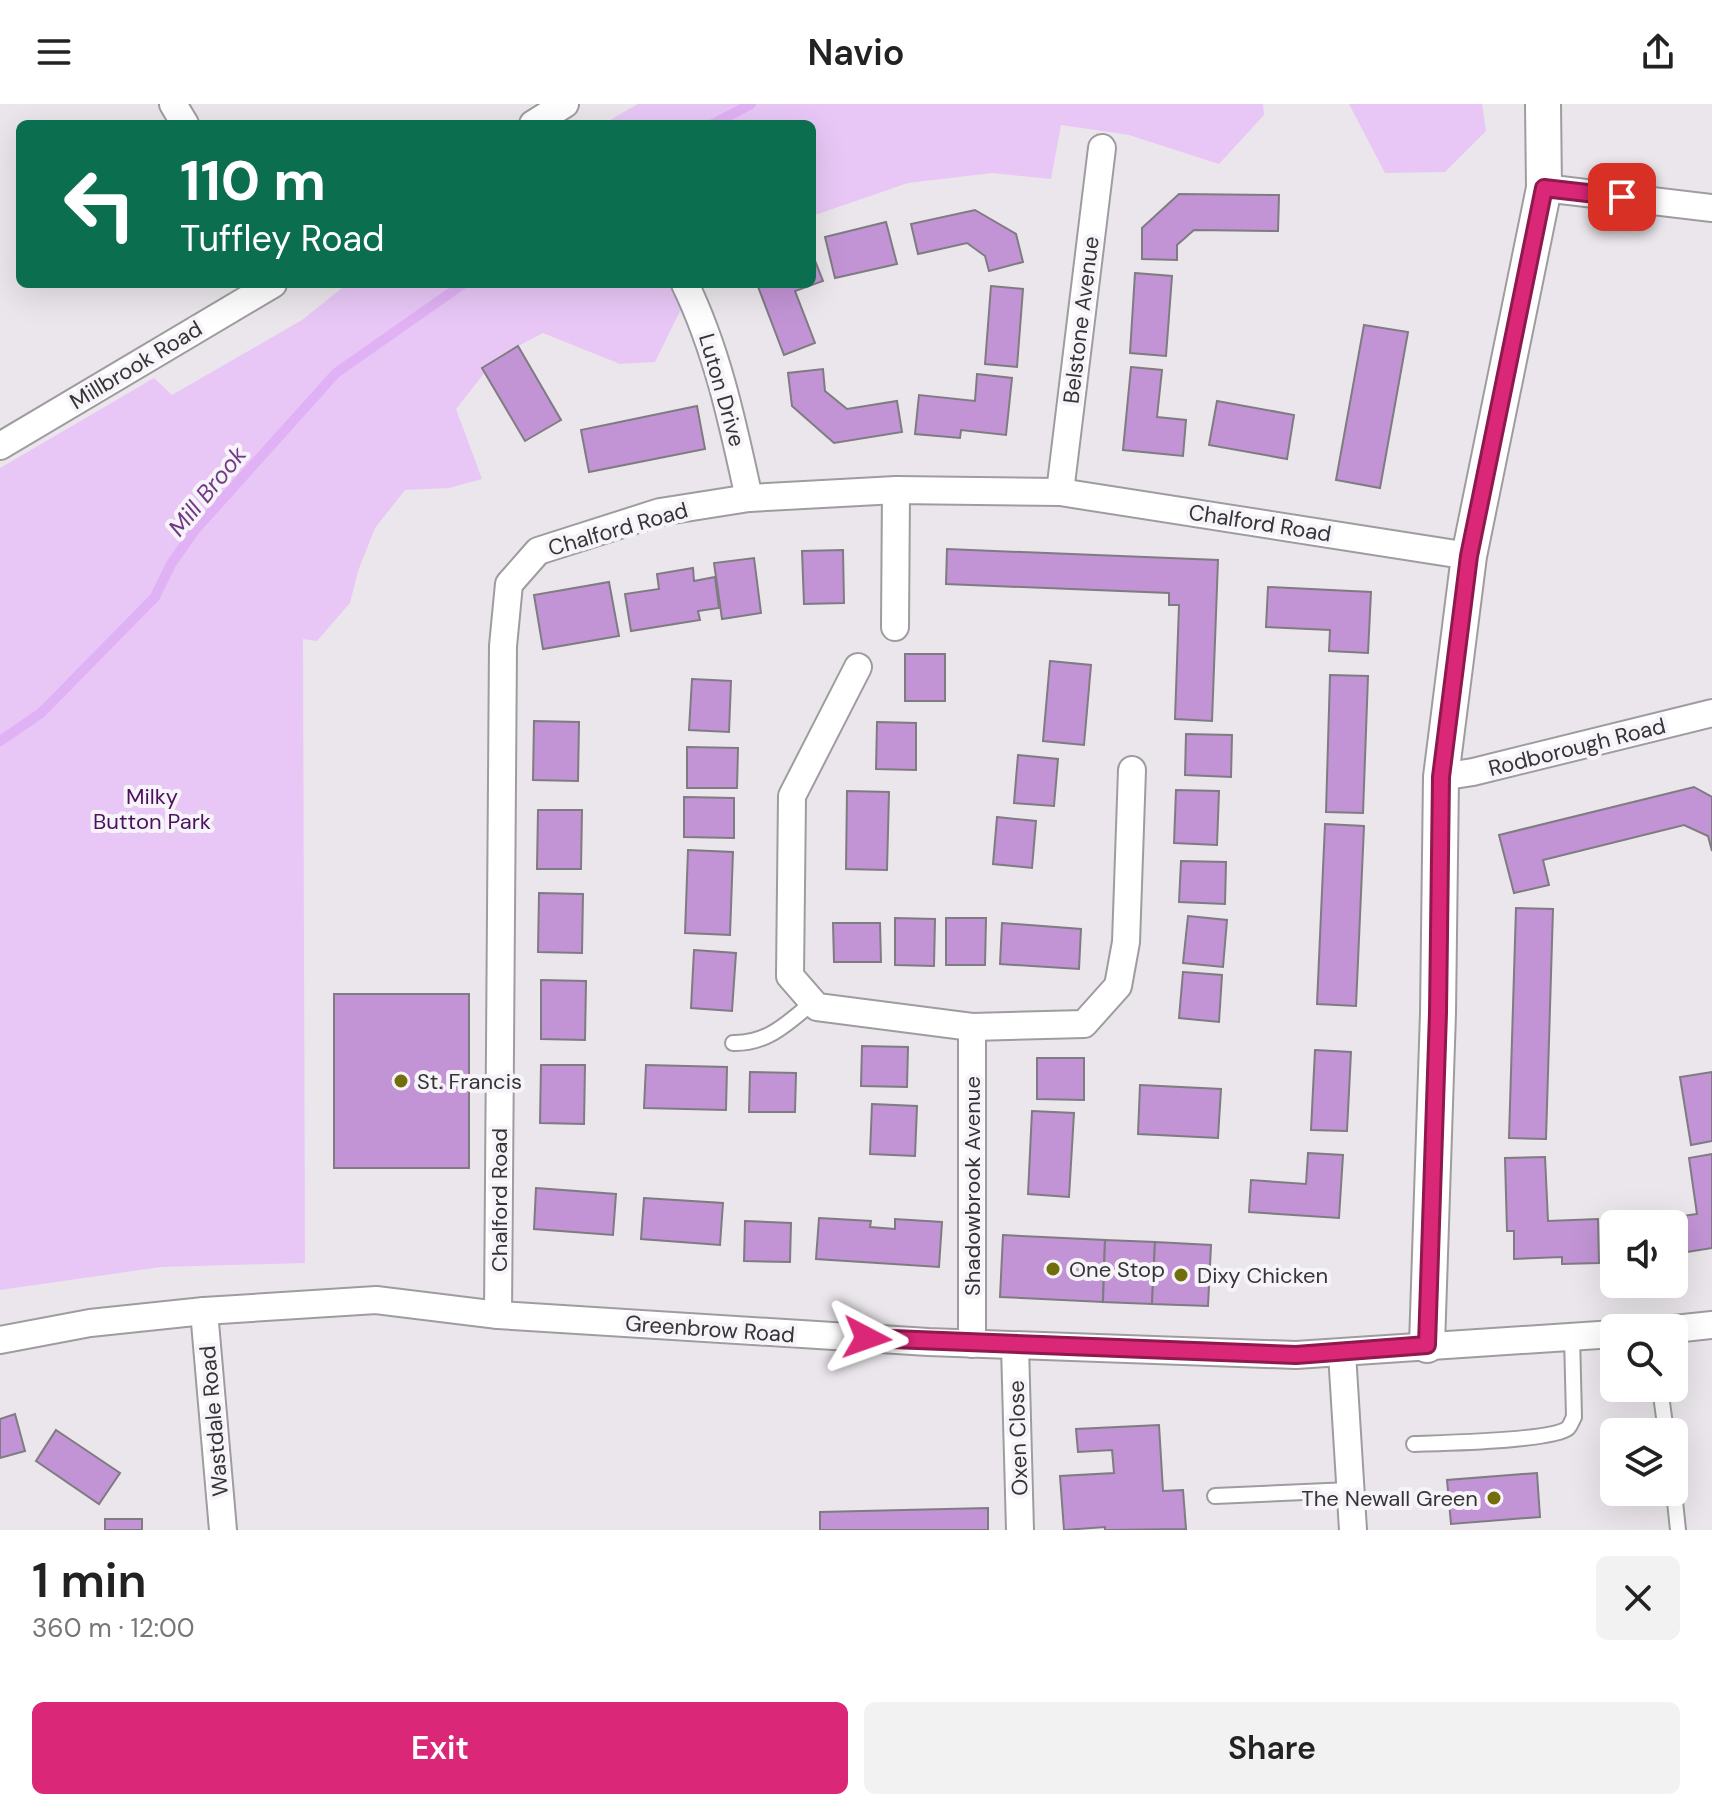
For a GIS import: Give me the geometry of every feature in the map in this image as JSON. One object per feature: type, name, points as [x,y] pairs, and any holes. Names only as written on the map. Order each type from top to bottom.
[{"type":"street","points":[[539,120],[565,104]]},
{"type":"street","points":[[1427,1345],[1438,1013],[1441,777],[1469,556],[1544,188],[1543,104]]},
{"type":"street","name":"Belstone Avenue","points":[[1060,492],[1102,148]]},
{"type":"street","points":[[1544,188],[1712,208]]},
{"type":"street","name":"Millbrook Road","points":[[0,446],[266,288]]},
{"type":"street","name":"Luton Drive","points":[[687,288],[711,344],[732,419],[749,498]]},
{"type":"street","points":[[895,627],[896,490]]},
{"type":"street","name":"Chalford Road","points":[[498,1315],[503,646],[509,584],[538,551],[660,512],[749,498],[896,490],[1060,492],[1469,556]]},
{"type":"street","points":[[858,667],[792,796],[790,976],[817,1007],[972,1027],[1084,1024],[1118,986],[1126,942],[1132,770]]},
{"type":"street","name":"Rodborough Road","points":[[1441,777],[1473,772],[1712,713]]},
{"type":"street","name":"Shadowbrook Avenue","points":[[972,1027],[972,1344]]},
{"type":"street","name":"Greenbrow Road","points":[[0,1340],[66,1326],[204,1311],[376,1300],[498,1315],[972,1344],[1296,1355],[1600,1335]]},
{"type":"street","name":"Wastdale Road","points":[[204,1311],[223,1530]]},
{"type":"street","points":[[1688,1328],[1712,1325]]},
{"type":"street","name":"Oxen Close","points":[[1015,1346],[1020,1530]]},
{"type":"street","points":[[1342,1353],[1353,1530]]},
{"type":"lane","points":[[733,1043],[748,1043],[779,1031],[813,1002]]},
{"type":"lane","points":[[1414,1444],[1517,1438],[1556,1433],[1568,1428],[1574,1417],[1572,1336]]},
{"type":"lane","points":[[1215,1496],[1350,1490]]},
{"type":"lane","points":[[1675,1506],[1678,1530]]},
{"type":"green space","points":[[638,104],[1263,104],[1264,115],[1219,164],[1129,135],[1061,125],[1051,179],[992,173],[908,183],[816,215],[816,120],[610,120]]},
{"type":"green space","points":[[1349,104],[1482,104],[1486,131],[1445,172],[1385,173]]},
{"type":"green space","name":"Milky Button Park","points":[[342,288],[699,288],[682,307],[655,362],[620,364],[543,333],[497,357],[456,409],[482,479],[449,488],[405,490],[375,528],[358,571],[350,603],[317,641],[303,639],[305,1263],[161,1267],[0,1290],[0,468],[154,378],[172,395],[302,320]]},
{"type":"building","points":[[1179,194],[1279,195],[1278,231],[1194,230],[1177,245],[1177,260],[1142,259],[1142,228]]},
{"type":"building","points":[[975,210],[1016,234],[1023,262],[989,271],[985,256],[967,243],[918,254],[911,224]]},
{"type":"building","points":[[886,222],[897,264],[835,278],[825,237]]},
{"type":"building","points":[[816,263],[823,281],[816,284]]},
{"type":"building","points":[[1135,273],[1172,276],[1166,356],[1130,353]]},
{"type":"building","points":[[991,286],[1023,289],[1017,367],[985,364]]},
{"type":"building","points":[[759,288],[803,288],[795,291],[815,343],[784,355]]},
{"type":"building","points":[[1364,325],[1408,332],[1380,488],[1336,480]]},
{"type":"building","points":[[518,346],[561,420],[525,441],[482,368]]},
{"type":"building","points":[[1131,367],[1162,370],[1157,417],[1186,420],[1183,456],[1123,450]]},
{"type":"building","points":[[823,369],[825,391],[847,409],[897,401],[902,432],[834,443],[792,406],[788,373]]},
{"type":"building","points":[[977,374],[1012,378],[1006,435],[961,430],[960,438],[915,434],[919,395],[975,401]]},
{"type":"building","points":[[1217,401],[1294,415],[1287,459],[1209,445]]},
{"type":"building","points":[[697,406],[705,449],[589,472],[581,430]]},
{"type":"building","points":[[947,549],[1218,560],[1212,721],[1175,719],[1179,605],[1169,605],[1169,593],[946,584]]},
{"type":"building","points":[[843,550],[844,603],[804,604],[802,551]]},
{"type":"building","points":[[754,558],[761,613],[722,619],[714,563]]},
{"type":"building","points":[[693,568],[694,581],[715,577],[719,608],[698,611],[700,620],[631,631],[625,594],[659,589],[657,574]]},
{"type":"building","points":[[609,582],[619,636],[543,649],[534,595]]},
{"type":"building","points":[[1268,587],[1371,592],[1368,653],[1329,651],[1330,630],[1266,627]]},
{"type":"building","points":[[905,654],[945,654],[945,701],[905,701]]},
{"type":"building","points":[[1050,661],[1091,665],[1084,745],[1043,741]]},
{"type":"building","points":[[1330,675],[1368,676],[1363,813],[1326,812]]},
{"type":"building","points":[[692,679],[731,681],[729,732],[689,730]]},
{"type":"building","points":[[534,721],[579,722],[578,781],[533,780]]},
{"type":"building","points":[[877,722],[916,723],[916,770],[876,769]]},
{"type":"building","points":[[1186,734],[1232,735],[1231,777],[1185,775]]},
{"type":"building","points":[[687,747],[738,748],[737,788],[687,788]]},
{"type":"building","points":[[1018,755],[1058,759],[1054,806],[1014,803]]},
{"type":"building","points":[[1694,787],[1712,797],[1712,851],[1708,836],[1684,825],[1543,860],[1549,885],[1514,893],[1499,835]]},
{"type":"building","points":[[1176,790],[1219,791],[1217,845],[1174,843]]},
{"type":"building","points":[[847,791],[889,792],[887,870],[846,869]]},
{"type":"building","points":[[684,797],[734,798],[734,838],[684,837]]},
{"type":"building","points":[[538,810],[582,810],[581,869],[537,869]]},
{"type":"building","points":[[997,817],[1036,821],[1032,868],[993,864]]},
{"type":"building","points":[[1325,824],[1364,826],[1356,1006],[1317,1004]]},
{"type":"building","points":[[688,850],[733,852],[730,935],[685,933]]},
{"type":"building","points":[[1181,861],[1226,862],[1225,904],[1179,902]]},
{"type":"building","points":[[539,893],[583,894],[582,953],[538,952]]},
{"type":"building","points":[[1516,908],[1553,909],[1546,1139],[1509,1138]]},
{"type":"building","points":[[1188,916],[1227,920],[1223,967],[1183,963]]},
{"type":"building","points":[[895,918],[935,919],[934,966],[895,965]]},
{"type":"building","points":[[946,918],[986,918],[985,965],[946,965]]},
{"type":"building","points":[[833,923],[880,923],[881,962],[834,962]]},
{"type":"building","points":[[1002,923],[1081,929],[1079,969],[1000,964]]},
{"type":"building","points":[[694,950],[736,953],[732,1011],[691,1008]]},
{"type":"building","points":[[1183,972],[1222,975],[1219,1022],[1179,1018]]},
{"type":"building","points":[[541,980],[586,981],[585,1040],[541,1039]]},
{"type":"building","name":"St. Francis","points":[[334,994],[469,994],[469,1168],[334,1168]]},
{"type":"building","points":[[862,1046],[908,1047],[907,1087],[861,1086]]},
{"type":"building","points":[[1315,1050],[1351,1052],[1347,1131],[1311,1130]]},
{"type":"building","points":[[1037,1058],[1084,1058],[1084,1100],[1037,1099]]},
{"type":"building","points":[[541,1065],[585,1065],[584,1124],[540,1123]]},
{"type":"building","points":[[646,1065],[727,1067],[726,1110],[644,1108]]},
{"type":"building","points":[[750,1072],[796,1073],[795,1112],[749,1112]]},
{"type":"building","points":[[1712,1072],[1712,1141],[1691,1145],[1680,1077]]},
{"type":"building","points":[[1140,1085],[1221,1089],[1218,1138],[1138,1134]]},
{"type":"building","points":[[872,1104],[917,1106],[915,1156],[870,1154]]},
{"type":"building","points":[[1032,1111],[1074,1113],[1069,1197],[1028,1194]]},
{"type":"building","points":[[1308,1153],[1343,1155],[1339,1218],[1249,1212],[1251,1180],[1306,1184]]},
{"type":"building","points":[[1712,1154],[1712,1248],[1688,1252],[1688,1215],[1697,1214],[1689,1158]]},
{"type":"building","points":[[1545,1157],[1548,1221],[1598,1219],[1599,1263],[1562,1264],[1562,1257],[1514,1259],[1514,1231],[1507,1231],[1505,1158]]},
{"type":"building","points":[[536,1188],[616,1194],[613,1235],[534,1229]]},
{"type":"building","points":[[644,1198],[723,1203],[720,1245],[641,1239]]},
{"type":"building","points":[[819,1218],[871,1221],[870,1227],[895,1229],[895,1219],[942,1222],[939,1267],[816,1259]]},
{"type":"building","points":[[745,1221],[791,1223],[790,1262],[744,1261]]},
{"type":"building","name":"One Stop","points":[[1003,1235],[1105,1240],[1103,1302],[1000,1297]]},
{"type":"building","points":[[1105,1240],[1155,1242],[1152,1304],[1103,1302]]},
{"type":"building","name":"Dixy Chicken","points":[[1155,1242],[1211,1245],[1208,1306],[1152,1304]]},
{"type":"building","points":[[15,1414],[25,1451],[0,1458],[0,1419]]},
{"type":"building","points":[[1159,1425],[1163,1491],[1183,1490],[1186,1529],[1105,1530],[1105,1527],[1064,1530],[1060,1476],[1114,1473],[1112,1450],[1078,1452],[1076,1429]]},
{"type":"building","points":[[56,1430],[120,1473],[99,1504],[36,1461]]},
{"type":"building","name":"The Newall Green","points":[[1537,1473],[1540,1517],[1451,1524],[1447,1480]]},
{"type":"building","points":[[988,1508],[988,1530],[820,1530],[820,1512]]},
{"type":"building","points":[[105,1519],[142,1519],[142,1530],[105,1530]]},
{"type":"waterway","name":"Mill Brook","points":[[721,120],[751,104]]},
{"type":"waterway","name":"Mill Brook","points":[[0,741],[41,713],[155,597],[171,564],[195,530],[336,373],[457,288]]},
{"type":"place","name":"St. Francis","points":[[401,1081]]},
{"type":"place","name":"One Stop","points":[[1053,1269]]},
{"type":"place","name":"Dixy Chicken","points":[[1181,1275]]},
{"type":"place","name":"The Newall Green","points":[[1494,1498]]},
{"type":"route","points":[[867,1338],[1296,1355],[1427,1345],[1438,1013],[1441,777],[1469,556],[1544,188],[1622,197]]}]
